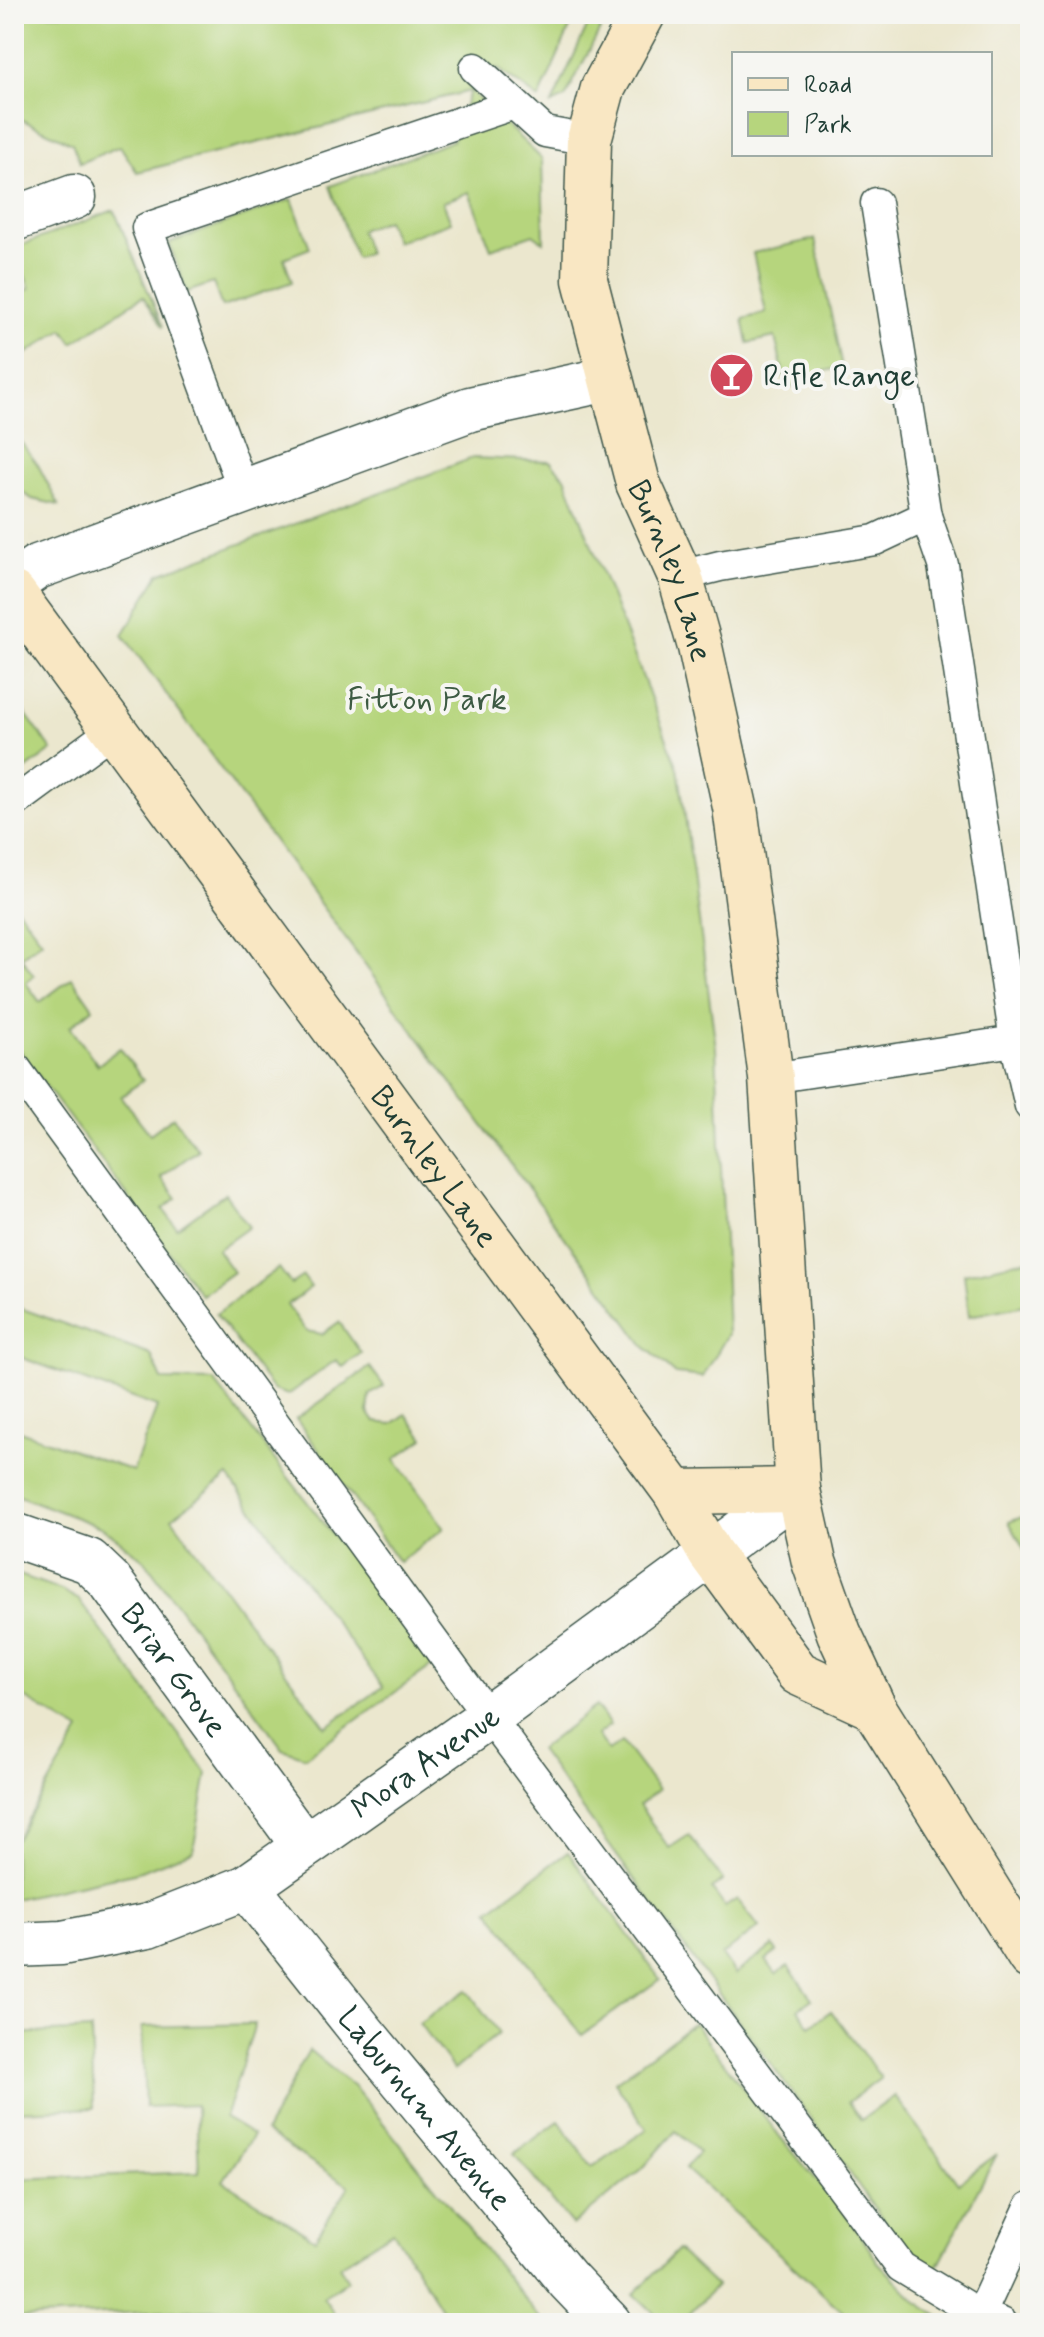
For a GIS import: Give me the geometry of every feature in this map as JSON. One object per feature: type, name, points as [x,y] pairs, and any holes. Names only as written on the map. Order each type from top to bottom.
[{"type":"street","name":"Burnley Lane","points":[[643,14],[603,88],[589,140],[585,280],[608,379],[638,483],[680,576],[700,647],[735,807],[771,1078],[798,1490],[819,1576],[839,1633],[874,1708],[1030,1957]]},
{"type":"street","points":[[14,219],[74,197]]},
{"type":"street","points":[[14,583],[37,567],[243,489],[470,409],[608,379]]},
{"type":"street","name":"Burnley Lane","points":[[14,594],[675,1492],[710,1553],[798,1673],[874,1708]]},
{"type":"street","points":[[675,1492],[798,1490]]},
{"type":"street","name":"Mora Avenue","points":[[14,1945],[62,1943],[148,1926],[247,1887],[490,1716],[798,1490]]},
{"type":"street","name":"Briar Grove","points":[[14,1535],[89,1561],[110,1581],[304,1846]]},
{"type":"street","name":"Laburnum Avenue","points":[[247,1887],[363,2033],[568,2280],[609,2323]]},
{"type":"lane","points":[[475,68],[545,132],[589,140]]},
{"type":"lane","points":[[243,489],[147,228],[514,104]]},
{"type":"lane","points":[[876,203],[926,516],[943,565],[1015,1041],[1030,1106]]},
{"type":"lane","points":[[680,576],[720,566],[875,540],[926,516]]},
{"type":"lane","points":[[14,803],[113,730]]},
{"type":"lane","points":[[771,1078],[1015,1041]]},
{"type":"lane","points":[[14,1066],[490,1716],[901,2267],[991,2319],[1030,2207]]},
{"type":"green space","points":[[14,14],[576,14],[539,99],[497,68],[471,91],[542,159],[544,242],[533,234],[491,249],[469,192],[443,202],[451,222],[396,242],[387,220],[360,230],[368,253],[356,258],[330,186],[452,141],[470,91],[137,172],[120,146],[80,163],[72,143],[14,116]]},
{"type":"green space","points":[[593,14],[608,14],[565,98],[552,104]]},
{"type":"green space","points":[[292,199],[310,248],[284,258],[292,282],[222,307],[213,283],[187,292],[169,243]]},
{"type":"green space","points":[[114,210],[163,327],[143,296],[73,343],[63,329],[14,362],[14,295],[30,289],[14,248]]},
{"type":"green space","points":[[815,239],[842,367],[809,375],[810,382],[787,388],[775,337],[748,343],[743,319],[766,313],[753,253]]},
{"type":"green space","points":[[14,433],[38,465],[59,505],[32,499],[14,486]]},
{"type":"green space","name":"Fitton Park","points":[[473,458],[550,461],[565,477],[678,768],[716,1048],[728,1334],[703,1377],[676,1374],[645,1347],[123,635],[159,574]]},
{"type":"green space","points":[[14,698],[52,750],[14,778]]},
{"type":"green space","points":[[18,909],[42,941],[21,957],[34,976],[26,983],[40,1002],[72,978],[93,1008],[70,1027],[98,1065],[120,1048],[143,1080],[121,1097],[150,1134],[173,1117],[198,1150],[161,1177],[177,1198],[163,1209],[177,1228],[225,1194],[249,1227],[217,1250],[233,1272],[201,1295],[14,1043],[14,912]]},
{"type":"green space","points":[[1030,1259],[1030,1304],[969,1316],[964,1274]]},
{"type":"green space","points":[[279,1268],[291,1284],[303,1276],[311,1287],[287,1305],[306,1331],[322,1334],[339,1322],[361,1353],[343,1367],[336,1360],[288,1395],[273,1390],[216,1314]]},
{"type":"green space","points":[[14,1306],[151,1355],[162,1380],[214,1381],[433,1665],[305,1757],[283,1749],[145,1561],[103,1528],[14,1494],[14,1429],[133,1471],[157,1407],[14,1355]],"holes":[[[228,1476],[383,1687],[326,1727],[172,1518]]]},
{"type":"green space","points":[[370,1367],[384,1386],[370,1395],[368,1412],[375,1422],[392,1424],[406,1414],[424,1438],[395,1459],[444,1528],[399,1562],[296,1419]]},
{"type":"green space","points":[[1030,1514],[1030,1559],[1009,1522]]},
{"type":"green space","points":[[14,1573],[79,1600],[207,1773],[193,1851],[138,1872],[14,1899],[14,1843],[80,1731],[23,1697],[14,1712]]},
{"type":"green space","points":[[596,1706],[610,1725],[597,1735],[608,1751],[622,1742],[658,1790],[639,1805],[669,1848],[689,1835],[723,1880],[712,1889],[725,1907],[737,1899],[759,1927],[722,1955],[735,1974],[773,1946],[777,1952],[766,1960],[776,1974],[788,1966],[812,1999],[798,2009],[810,2026],[831,2011],[881,2078],[848,2102],[861,2120],[895,2096],[958,2183],[997,2154],[934,2273],[906,2253],[829,2143],[539,1750]]},
{"type":"green space","points":[[568,1852],[660,1979],[582,2035],[489,1910]]},
{"type":"green space","points":[[467,1990],[499,2033],[454,2070],[419,2023]]},
{"type":"green space","points":[[694,2023],[781,2138],[849,2218],[878,2262],[917,2302],[949,2323],[855,2323],[685,2168],[699,2152],[676,2131],[642,2169],[572,2225],[514,2154],[559,2121],[592,2167],[647,2129],[615,2082]]},
{"type":"green space","points":[[255,2024],[225,2118],[253,2135],[223,2181],[315,2239],[349,2186],[265,2132],[309,2050],[355,2088],[544,2323],[450,2323],[393,2231],[339,2266],[348,2280],[323,2297],[341,2323],[233,2323],[220,2309],[14,2318],[14,2179],[199,2172],[196,2105],[145,2107],[142,2027]]},
{"type":"green space","points":[[91,2030],[94,2108],[14,2111],[14,2034]]},
{"type":"green space","points":[[678,2250],[716,2286],[681,2323],[665,2323],[634,2294]]},
{"type":"place","name":"Rifle Range","points":[[732,375]]}]
